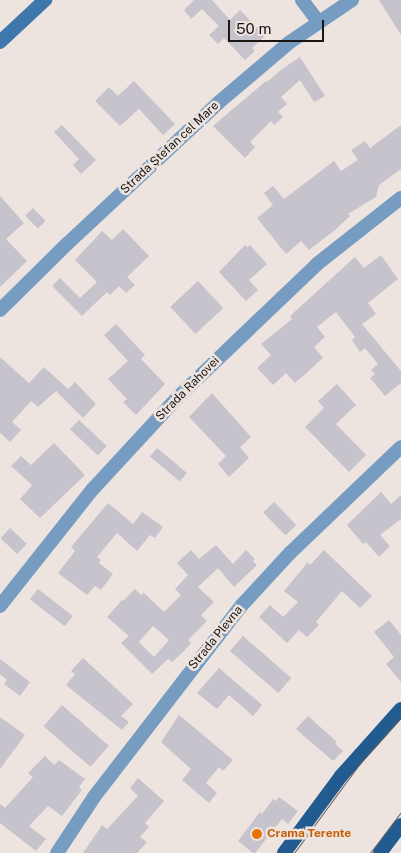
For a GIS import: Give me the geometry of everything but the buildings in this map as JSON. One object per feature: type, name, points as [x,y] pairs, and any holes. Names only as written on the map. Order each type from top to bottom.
[{"type":"main road","points":[[0,42],[45,0]]},
{"type":"main road","points":[[284,853],[341,776],[401,709]]},
{"type":"main road","points":[[380,853],[401,825]]},
{"type":"street","points":[[302,0],[318,21]]},
{"type":"street","name":"Strada Ștefan cel Mare","points":[[0,310],[61,250],[218,103],[318,21],[352,0]]},
{"type":"street","name":"Strada Rahovei","points":[[0,606],[92,490],[178,398],[317,264],[401,198]]},
{"type":"street","name":"Strada Plevna","points":[[57,853],[94,797],[242,604],[290,553],[401,447]]},
{"type":"tram line","points":[[294,853],[360,763],[401,717]]},
{"type":"tram line","points":[[370,853],[401,812]]},
{"type":"place","name":"Crama Terente","points":[[257,834]]}]
